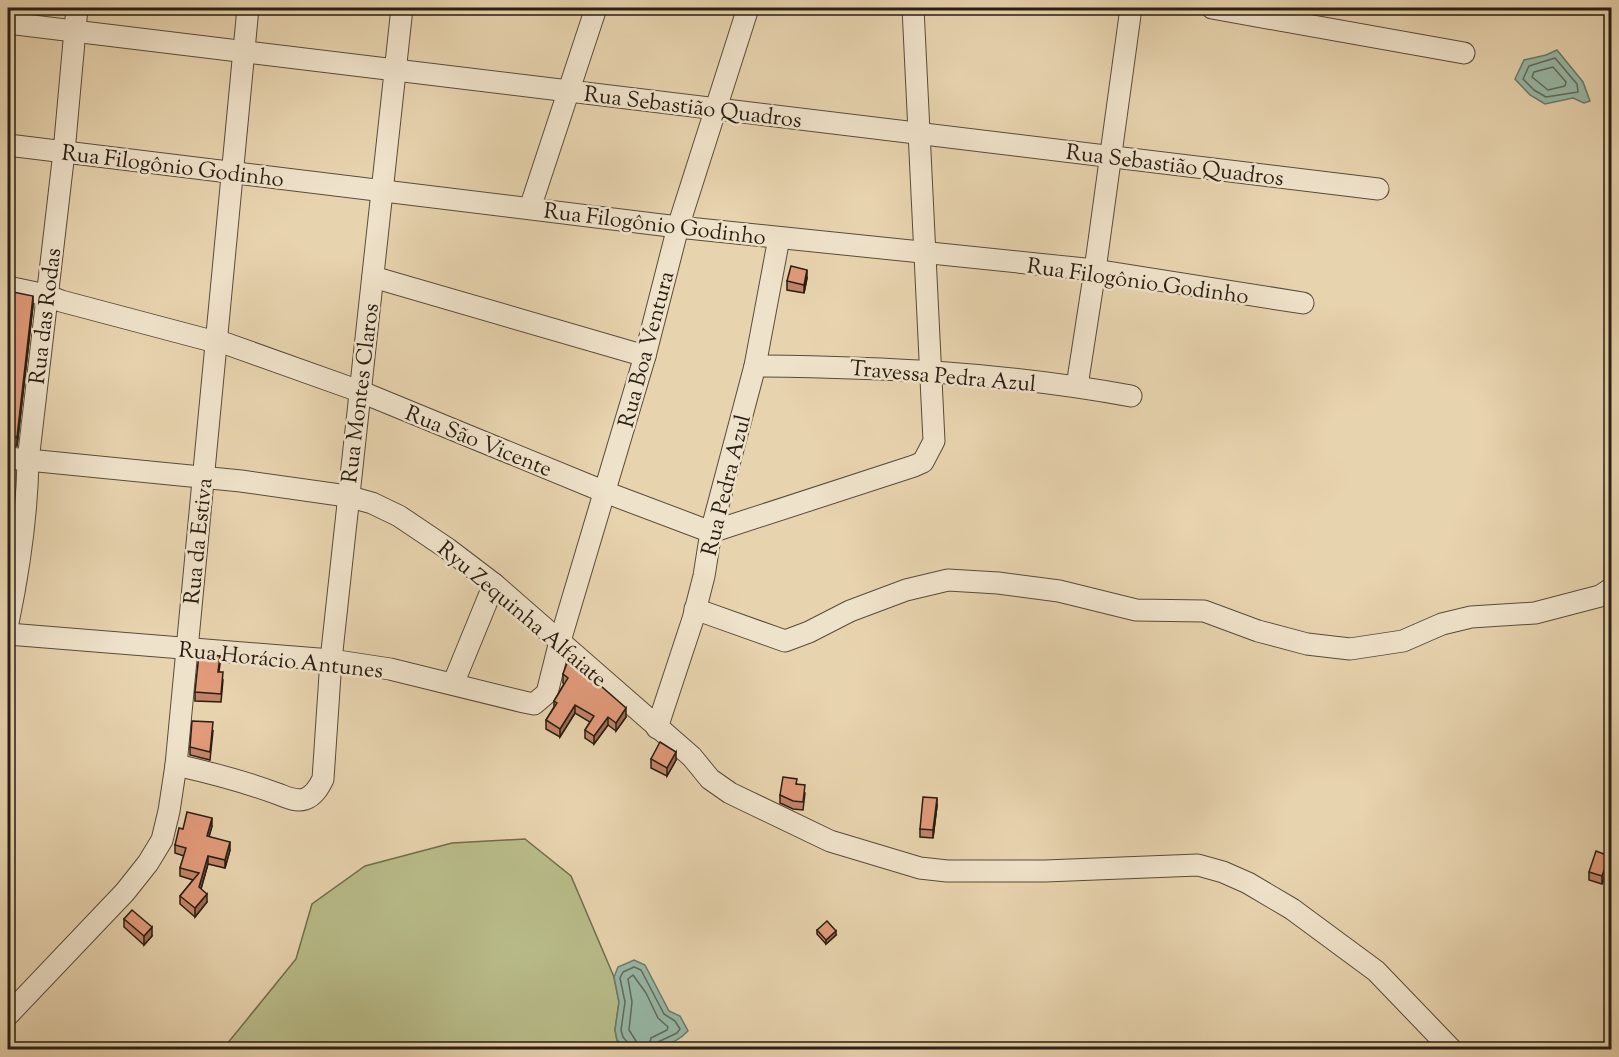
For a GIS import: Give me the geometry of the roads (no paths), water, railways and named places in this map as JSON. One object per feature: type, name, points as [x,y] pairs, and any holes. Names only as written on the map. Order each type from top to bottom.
[{"type":"street","name":"Rua das Rodas","points":[[8,623],[28,497],[18,459],[46,295],[64,152],[77,8]]},
{"type":"street","name":"Rua da Estiva","points":[[8,1015],[125,892],[148,863],[162,840],[169,811],[176,765],[249,8]]},
{"type":"street","name":"Rua Montes Claros","points":[[176,765],[232,777],[292,799],[303,800],[311,796],[323,779],[330,660],[402,8]]},
{"type":"street","points":[[530,208],[596,8]]},
{"type":"street","name":"Rua Boa Ventura","points":[[547,693],[560,641],[645,356],[678,227],[748,8]]},
{"type":"street","points":[[711,532],[914,466],[923,462],[934,441],[913,8]]},
{"type":"street","points":[[1077,386],[1131,8]]},
{"type":"street","points":[[1212,8],[1464,53]]},
{"type":"street","name":"Rua Sebastião Quadros","points":[[8,23],[1378,189]]},
{"type":"street","name":"Rua Filogônio Godinho","points":[[8,145],[678,227],[1095,270],[1303,303]]},
{"type":"street","name":"Rua Pedra Azul","points":[[657,728],[704,576],[711,532],[755,366],[779,238]]},
{"type":"street","points":[[373,277],[645,356]]},
{"type":"street","name":"Rua São Vicente","points":[[8,288],[46,295],[72,304],[208,340],[216,340],[359,391],[605,492],[711,532]]},
{"type":"street","name":"Travessa Pedra Azul","points":[[755,366],[838,367],[931,373],[1077,386],[1131,396]]},
{"type":"street","name":"Ryu Zequinha Alfaiate","points":[[18,459],[204,478],[347,496],[372,503],[399,516],[494,584],[692,758],[710,779],[730,794],[830,841],[920,868],[947,872],[1045,871],[1198,865],[1223,872],[1248,883],[1292,909],[1376,971],[1452,1050]]},
{"type":"street","points":[[695,609],[785,641],[850,611],[906,590],[948,580],[968,581],[1059,591],[1136,610],[1204,611],[1258,631],[1307,644],[1350,649],[1403,641],[1442,624],[1471,617],[1535,613],[1600,596],[1611,588]]},
{"type":"street","points":[[453,684],[494,584]]},
{"type":"street","name":"Rua Horácio Antunes","points":[[8,634],[330,660],[390,669],[534,704],[547,693]]},
{"type":"water","points":[[1557,50],[1583,82],[1590,101],[1584,103],[1573,98],[1545,104],[1530,95],[1515,79],[1524,60]]},
{"type":"water","points":[[634,960],[645,965],[669,1011],[680,1016],[688,1031],[675,1041],[652,1048],[627,1049],[617,1040],[615,1030],[619,1002],[614,977],[618,967]]}]
